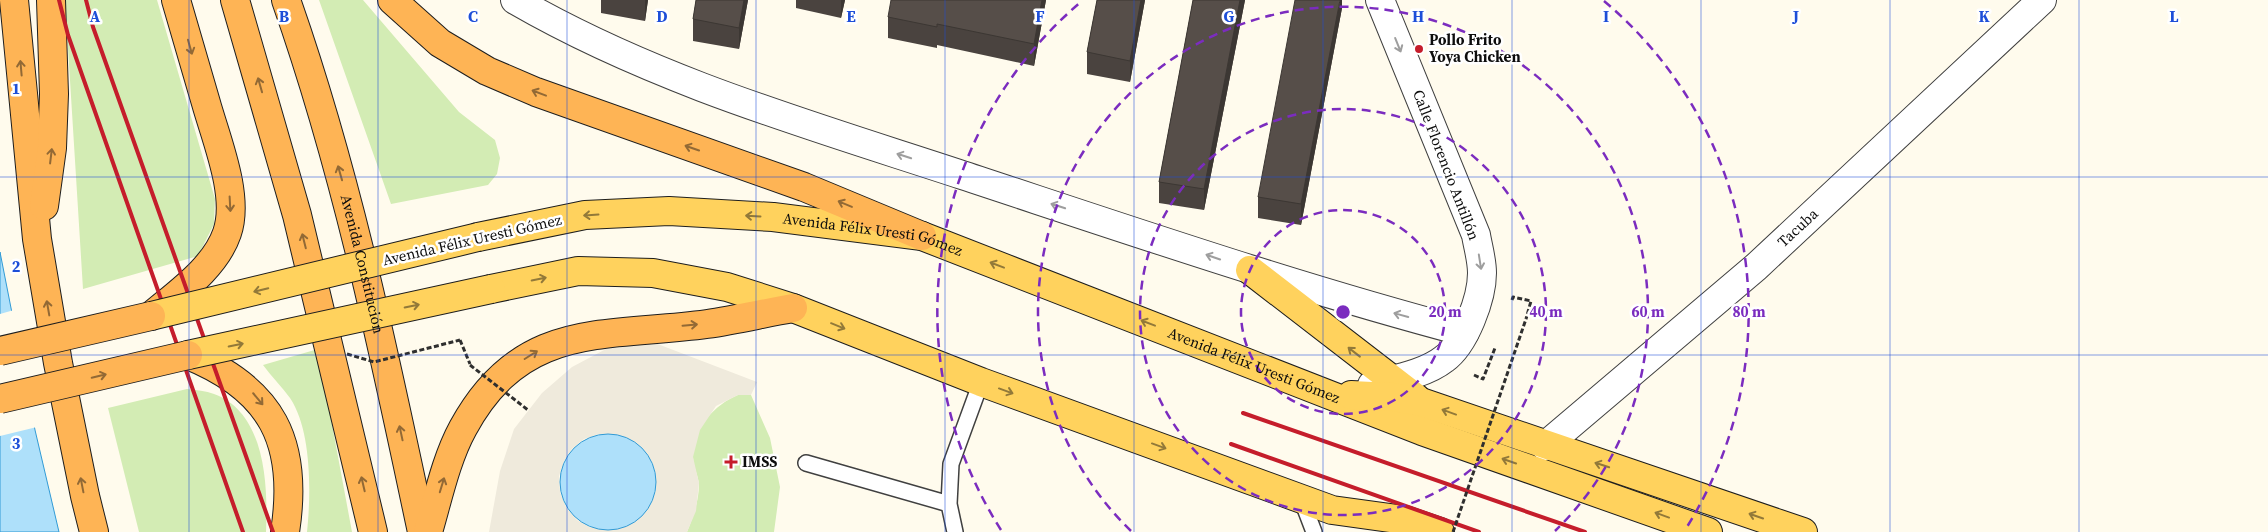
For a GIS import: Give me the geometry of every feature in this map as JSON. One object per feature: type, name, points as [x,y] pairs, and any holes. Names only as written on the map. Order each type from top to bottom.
[{"type":"highway","points":[[14,0],[37,239],[58,363],[94,532]]},
{"type":"highway","points":[[37,239],[46,194],[52,148],[54,94],[51,0]]},
{"type":"highway","points":[[151,316],[181,291],[215,256],[228,232],[231,207],[227,176],[176,0]]},
{"type":"highway","points":[[235,0],[297,215],[373,532]]},
{"type":"highway","name":"Avenida Constitución","points":[[286,0],[308,62],[348,201],[389,376],[422,532]]},
{"type":"highway","points":[[392,0],[440,44],[487,71],[536,92],[804,187],[922,236]]},
{"type":"highway","points":[[428,532],[463,428],[484,396],[508,369],[540,349],[583,336],[707,324],[793,308]]},
{"type":"highway","name":"Avenida Félix Uresti Gómez","points":[[0,351],[151,316]]},
{"type":"highway","points":[[0,399],[188,355],[222,370],[242,383],[257,397],[272,417],[279,435],[288,482],[285,532]]},
{"type":"main road","name":"Avenida Félix Uresti Gómez","points":[[151,316],[478,237],[585,215],[669,211],[773,217],[922,236],[1422,430],[1708,532]]},
{"type":"main road","points":[[1250,270],[1390,380],[1421,402]]},
{"type":"main road","points":[[188,355],[578,271],[653,273],[726,288],[793,308],[981,382],[1332,510],[1364,532]]},
{"type":"main road","points":[[1332,395],[1369,395],[1421,402],[1545,446],[1802,532]]},
{"type":"main road","points":[[1332,510],[1405,520],[1440,532]]},
{"type":"street","points":[[515,0],[549,20],[626,57],[720,95],[1250,270],[1379,310],[1465,332]]},
{"type":"street","name":"Calle Florencio Antillón","points":[[1332,395],[1423,370],[1445,359],[1465,332],[1476,305],[1482,273],[1476,235],[1380,0]]},
{"type":"street","name":"Tacuba","points":[[1545,446],[1756,267],[2042,0]]},
{"type":"lane","points":[[955,532],[949,504],[951,464],[981,382]]},
{"type":"lane","points":[[806,464],[949,504]]},
{"type":"lane","points":[[1301,498],[1314,532]]},
{"type":"path","points":[[1453,532],[1526,319]]},
{"type":"path","points":[[346,354],[374,362],[460,340],[470,365],[528,410]]},
{"type":"green space","points":[[65,0],[157,0],[215,199],[214,224],[198,256],[83,289]]},
{"type":"green space","points":[[319,0],[363,0],[459,112],[495,140],[500,158],[497,174],[488,185],[391,204]]},
{"type":"green space","points":[[318,349],[352,532],[307,532],[309,482],[306,445],[302,428],[290,398],[263,365]]},
{"type":"green space","points":[[187,389],[211,393],[231,403],[244,417],[254,434],[264,473],[266,532],[139,532],[108,408]]},
{"type":"green space","points":[[738,395],[751,395],[770,438],[780,487],[774,532],[687,532],[699,490],[693,457],[696,437],[706,419],[713,412],[729,399]]},
{"type":"shaded area","points":[[655,343],[757,382],[751,395],[738,395],[716,406],[700,430],[693,457],[699,483],[696,511],[687,532],[489,532],[500,471],[514,429],[542,393],[572,367],[606,349]],"holes":[[[599,434],[651,460],[656,474],[656,491],[649,507],[591,528],[577,520],[566,507],[560,492],[559,476],[564,461],[572,449],[584,439]]]},
{"type":"water","points":[[0,252],[35,430],[59,532],[0,532]]},
{"type":"water","points":[[608,434],[626,437],[642,448],[653,464],[656,482],[653,500],[642,516],[626,527],[608,530],[590,527],[574,516],[563,500],[560,482],[563,464],[574,448],[590,437]]},
{"type":"pier","points":[[14,310],[37,427],[0,436],[0,314]]},
{"type":"building","points":[[696,0],[744,0],[739,28],[693,19]]},
{"type":"building","points":[[891,0],[1042,0],[1034,44],[937,24],[937,27],[888,17]]},
{"type":"building","points":[[1097,0],[1141,0],[1130,61],[1087,52]]},
{"type":"building","points":[[1193,0],[1240,0],[1204,189],[1159,182]]},
{"type":"building","points":[[1295,0],[1340,0],[1301,204],[1258,197]]},
{"type":"railway","points":[[59,0],[68,35],[243,532]]},
{"type":"railway","points":[[86,0],[93,27],[273,532]]},
{"type":"railway","points":[[1243,413],[1585,532]]},
{"type":"railway","points":[[1231,444],[1479,532]]},
{"type":"place","name":"Pollo Frito Yoya Chicken","points":[[1419,49]]},
{"type":"place","name":"IMSS","points":[[731,462]]}]
